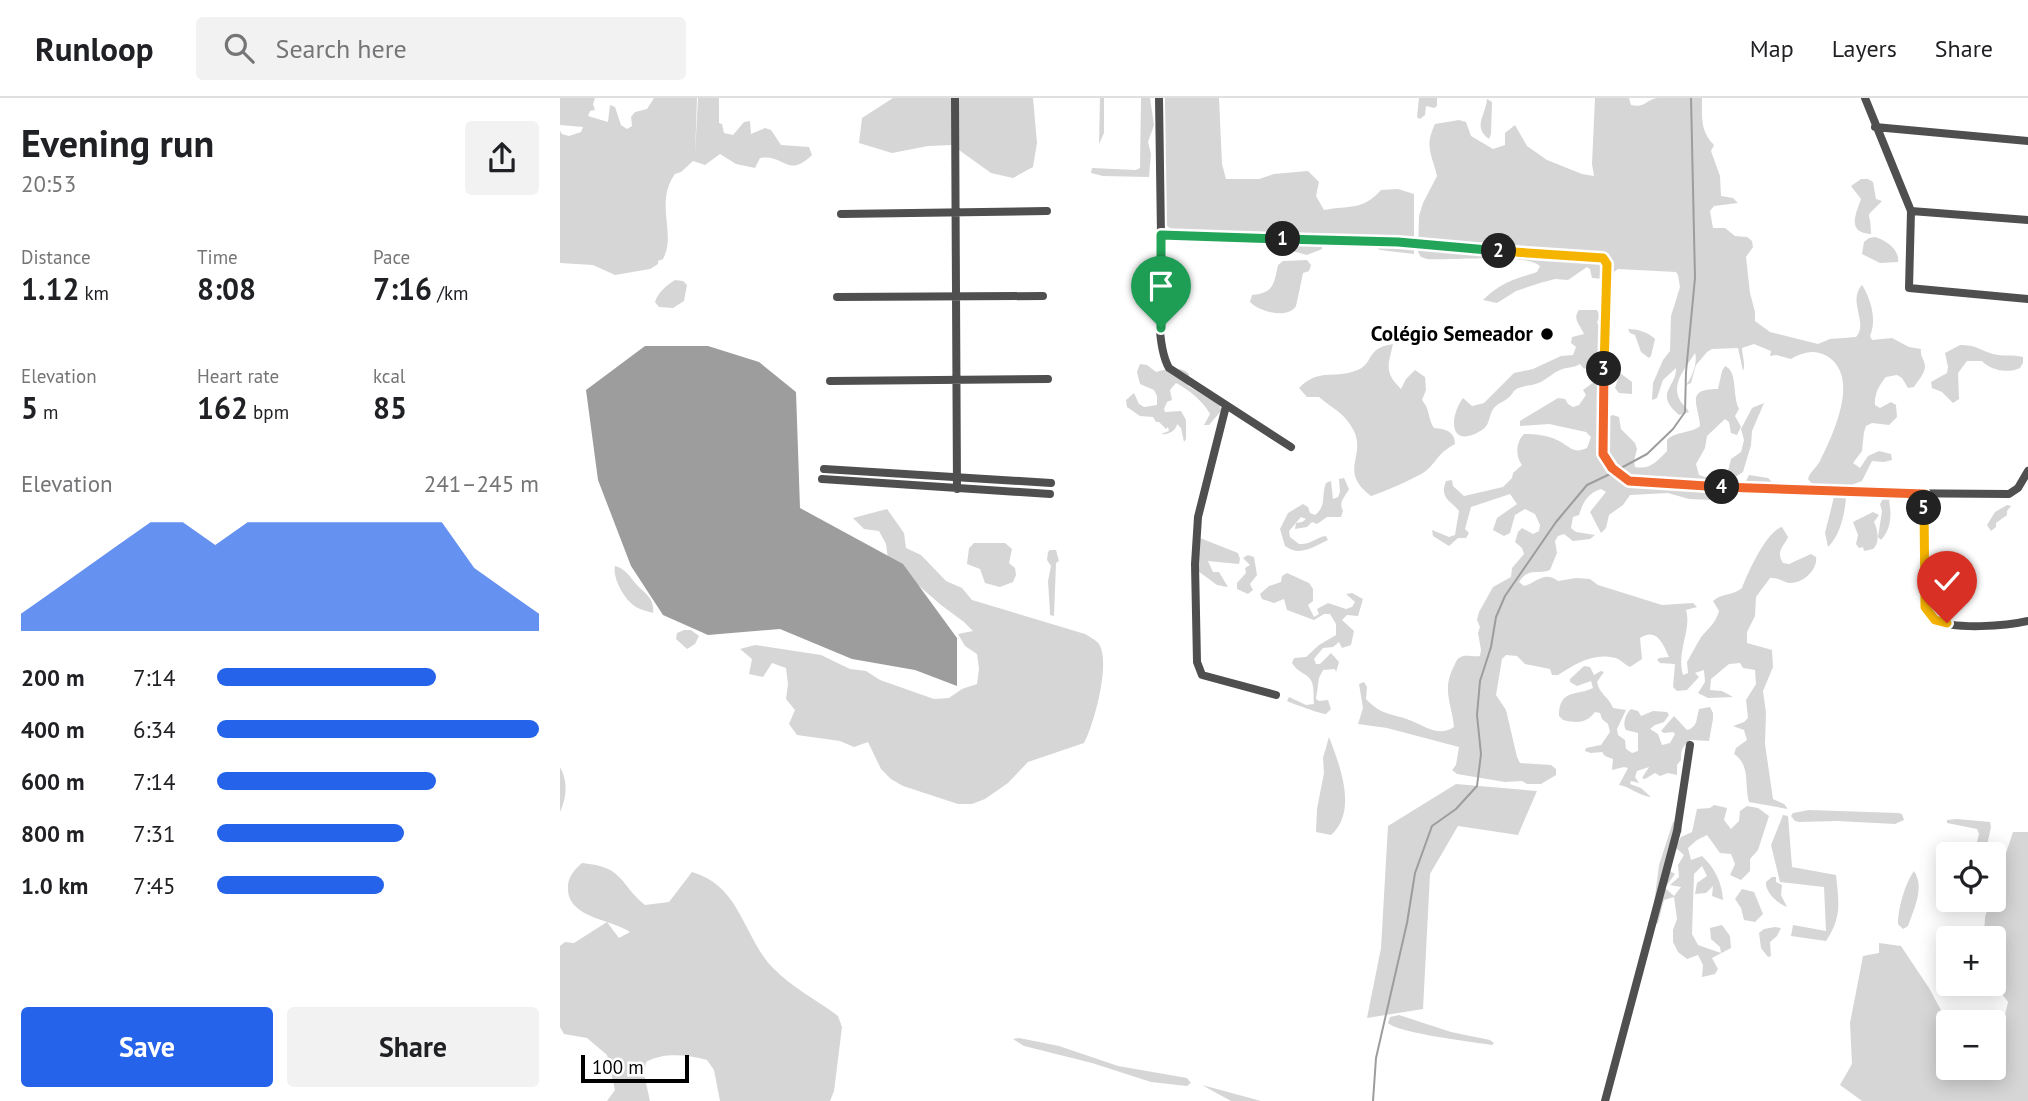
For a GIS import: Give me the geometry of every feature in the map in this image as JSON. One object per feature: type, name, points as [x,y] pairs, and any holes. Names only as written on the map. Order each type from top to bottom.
[{"type":"street","points":[[955,98],[957,489]]},
{"type":"street","points":[[1159,98],[1163,357],[1174,373],[1291,447]]},
{"type":"street","points":[[1865,98],[1911,211],[1909,288],[2028,299]]},
{"type":"street","points":[[1875,127],[2028,141]]},
{"type":"street","points":[[841,214],[1047,211]]},
{"type":"street","points":[[1911,211],[2028,220]]},
{"type":"street","points":[[1161,235],[1398,242],[1603,258],[1607,264],[1603,454],[1612,468],[1629,481],[1924,494],[2009,494],[2018,488],[2028,471]]},
{"type":"street","points":[[837,297],[1043,296]]},
{"type":"street","points":[[830,381],[1048,379]]},
{"type":"street","points":[[1226,406],[1198,517],[1195,564],[1196,662],[1202,675],[1276,695]]},
{"type":"street","points":[[824,469],[1051,483]]},
{"type":"street","points":[[822,479],[1050,495]]},
{"type":"street","points":[[1924,494],[1925,607],[1928,614],[1935,620],[1972,625],[2013,625],[2028,621]]},
{"type":"street","points":[[1605,1101],[1677,831],[1690,745]]},
{"type":"shaded area","points":[[560,98],[595,98],[595,110],[590,111],[588,116],[608,122],[610,105],[615,107],[621,125],[627,129],[632,126],[631,117],[635,112],[647,109],[654,98],[697,98],[695,155],[698,98],[719,98],[719,123],[722,124],[724,133],[733,135],[744,122],[750,121],[751,134],[765,128],[771,130],[781,145],[809,147],[812,155],[797,165],[760,158],[755,168],[736,164],[720,154],[705,165],[693,161],[675,174],[669,185],[666,196],[667,249],[658,264],[650,269],[615,275],[593,265],[560,263],[560,131],[569,136],[581,132],[583,127],[560,125]]},
{"type":"shaded area","points":[[893,98],[1033,98],[1037,143],[1033,167],[1013,178],[991,173],[952,145],[928,146],[892,153],[859,143],[862,118]]},
{"type":"shaded area","points":[[1100,98],[1104,98],[1104,133],[1099,144]]},
{"type":"shaded area","points":[[1141,98],[1150,98],[1154,125],[1148,142],[1151,154],[1149,177],[1103,176],[1091,173],[1092,168],[1140,168]]},
{"type":"shaded area","points":[[1165,98],[1219,98],[1222,164],[1226,179],[1259,179],[1274,174],[1308,171],[1319,182],[1316,196],[1324,210],[1361,204],[1381,190],[1398,189],[1414,194],[1414,254],[1380,250],[1367,241],[1322,234],[1322,249],[1307,255],[1266,244],[1253,237],[1177,233],[1167,226]]},
{"type":"shaded area","points":[[1419,98],[1437,98],[1437,106],[1426,106],[1425,115],[1420,119],[1417,117]]},
{"type":"shaded area","points":[[1595,98],[1629,98],[1631,105],[1636,106],[1657,98],[1702,98],[1703,123],[1709,140],[1714,145],[1711,151],[1720,176],[1721,196],[1733,198],[1738,203],[1714,206],[1710,211],[1713,228],[1725,228],[1735,236],[1747,237],[1752,241],[1753,247],[1746,257],[1755,321],[1770,332],[1818,344],[1830,339],[1856,337],[1860,325],[1857,298],[1862,285],[1872,310],[1872,340],[1892,338],[1909,347],[1921,349],[1925,369],[1914,387],[1908,388],[1897,375],[1886,377],[1877,390],[1875,405],[1880,408],[1891,402],[1896,405],[1897,417],[1889,425],[1872,423],[1866,426],[1862,451],[1853,463],[1860,468],[1868,456],[1879,451],[1891,454],[1892,460],[1872,461],[1862,481],[1846,487],[1843,519],[1837,535],[1828,547],[1825,533],[1834,497],[1830,492],[1819,495],[1817,484],[1812,484],[1808,479],[1825,450],[1841,406],[1842,377],[1837,365],[1827,356],[1813,352],[1791,359],[1770,356],[1771,351],[1754,344],[1742,348],[1743,371],[1738,348],[1712,349],[1696,365],[1691,383],[1686,385],[1694,370],[1695,353],[1678,382],[1678,395],[1689,412],[1679,415],[1671,407],[1667,395],[1676,368],[1663,380],[1657,398],[1652,400],[1653,383],[1670,351],[1671,316],[1680,287],[1676,272],[1618,269],[1604,279],[1592,278],[1587,267],[1568,280],[1555,279],[1540,283],[1516,291],[1497,303],[1483,300],[1502,285],[1537,272],[1540,266],[1532,262],[1504,259],[1427,259],[1421,257],[1418,252],[1419,216],[1437,176],[1429,145],[1435,124],[1459,120],[1466,122],[1471,136],[1493,149],[1505,145],[1505,133],[1515,125],[1527,146],[1547,160],[1594,176],[1592,164]]},
{"type":"shaded area","points":[[1487,99],[1492,102],[1489,139],[1481,130]]},
{"type":"shaded area","points":[[1861,179],[1873,182],[1876,199],[1882,201],[1869,215],[1871,234],[1858,230],[1855,221],[1861,199],[1851,186]]},
{"type":"shaded area","points":[[1875,237],[1891,246],[1897,253],[1898,262],[1880,263],[1862,254],[1864,242]]},
{"type":"shaded area","points":[[1307,260],[1311,265],[1309,271],[1303,273],[1296,306],[1292,310],[1287,313],[1273,313],[1250,302],[1252,295],[1269,290],[1278,265],[1283,261]]},
{"type":"shaded area","points":[[675,280],[683,281],[687,285],[684,301],[673,308],[659,307],[655,302],[658,295]]},
{"type":"shaded area","points":[[1579,310],[1597,310],[1600,316],[1597,322],[1601,349],[1595,361],[1584,369],[1580,364],[1563,369],[1541,382],[1518,388],[1495,407],[1485,428],[1471,435],[1458,434],[1454,423],[1455,415],[1463,398],[1472,406],[1484,403],[1514,373],[1533,369],[1561,356],[1573,355],[1576,347],[1571,343],[1572,337],[1584,334],[1576,319]]},
{"type":"shaded area","points":[[1628,329],[1642,331],[1655,339],[1649,358],[1641,352],[1635,335]]},
{"type":"shaded area","points":[[1393,344],[1389,363],[1392,378],[1401,389],[1415,370],[1425,377],[1426,390],[1422,400],[1432,424],[1434,428],[1451,433],[1455,444],[1423,473],[1371,496],[1356,479],[1354,471],[1357,440],[1350,425],[1319,397],[1307,397],[1299,388],[1319,376],[1355,371],[1365,365],[1378,349]]},
{"type":"shaded area","points":[[1960,345],[1997,355],[2023,357],[2023,363],[2020,368],[2005,371],[1990,367],[1982,361],[1967,361],[1958,373],[1959,399],[1953,403],[1942,392],[1932,388],[1931,382],[1947,373],[1945,353]]},
{"type":"shaded area","points":[[645,346],[708,346],[759,362],[796,392],[800,508],[903,564],[957,638],[957,686],[915,670],[852,659],[780,629],[708,635],[663,615],[631,566],[598,480],[586,390]]},
{"type":"shaded area","points":[[1140,364],[1147,365],[1156,372],[1174,369],[1186,371],[1189,374],[1188,386],[1220,405],[1221,411],[1209,425],[1204,425],[1210,414],[1207,409],[1195,396],[1176,383],[1170,390],[1172,400],[1167,402],[1164,409],[1165,412],[1181,411],[1186,420],[1186,439],[1184,442],[1181,428],[1177,424],[1171,432],[1161,434],[1169,431],[1168,427],[1166,429],[1153,417],[1140,416],[1127,407],[1126,400],[1134,393],[1139,404],[1144,407],[1157,405],[1154,390],[1140,384],[1137,372]]},
{"type":"shaded area","points":[[1725,366],[1732,373],[1739,409],[1735,416],[1741,427],[1737,435],[1731,433],[1729,422],[1725,419],[1707,436],[1705,448],[1696,464],[1699,475],[1705,477],[1728,471],[1731,459],[1741,452],[1744,440],[1741,429],[1752,408],[1764,403],[1752,431],[1743,472],[1728,482],[1746,481],[1749,475],[1768,478],[1772,482],[1766,484],[1770,495],[1745,493],[1715,500],[1689,499],[1668,493],[1630,495],[1623,505],[1609,515],[1606,528],[1601,533],[1590,512],[1606,492],[1601,489],[1587,499],[1579,515],[1573,517],[1571,528],[1576,532],[1595,535],[1590,539],[1573,541],[1564,534],[1558,536],[1555,541],[1557,553],[1550,570],[1526,574],[1519,582],[1524,586],[1544,577],[1558,581],[1590,579],[1598,585],[1662,605],[1693,603],[1697,607],[1686,610],[1687,625],[1681,658],[1683,675],[1688,673],[1687,662],[1718,615],[1719,611],[1713,601],[1742,588],[1764,544],[1782,527],[1788,537],[1780,552],[1783,563],[1789,564],[1811,554],[1816,557],[1815,566],[1805,578],[1796,582],[1788,583],[1770,578],[1756,597],[1755,616],[1747,632],[1747,643],[1772,650],[1773,667],[1763,691],[1766,713],[1765,744],[1773,799],[1788,809],[1749,802],[1745,770],[1734,754],[1736,748],[1747,740],[1744,730],[1733,726],[1748,718],[1746,700],[1756,684],[1755,670],[1743,668],[1740,663],[1729,664],[1711,679],[1710,690],[1722,691],[1733,697],[1708,698],[1698,693],[1705,682],[1704,670],[1695,673],[1699,677],[1687,690],[1677,691],[1673,687],[1675,664],[1660,663],[1657,660],[1669,657],[1659,638],[1651,634],[1640,638],[1642,659],[1630,667],[1616,658],[1600,657],[1578,663],[1558,675],[1552,675],[1550,669],[1525,664],[1517,656],[1506,655],[1502,659],[1496,695],[1506,710],[1517,757],[1520,763],[1551,765],[1556,769],[1556,775],[1541,784],[1505,782],[1457,774],[1452,770],[1456,765],[1459,747],[1387,728],[1358,724],[1363,708],[1359,684],[1364,682],[1367,687],[1366,699],[1383,712],[1433,730],[1443,731],[1454,727],[1448,684],[1456,661],[1465,656],[1480,656],[1480,627],[1477,620],[1479,612],[1493,587],[1511,577],[1512,568],[1524,554],[1515,542],[1518,532],[1522,528],[1533,534],[1539,531],[1540,525],[1535,514],[1525,509],[1515,515],[1510,533],[1504,536],[1493,530],[1497,518],[1517,504],[1510,494],[1471,507],[1465,529],[1469,533],[1466,538],[1458,538],[1449,546],[1433,536],[1432,530],[1449,537],[1455,535],[1459,511],[1445,495],[1446,481],[1452,480],[1453,486],[1464,496],[1503,487],[1522,465],[1517,449],[1524,434],[1549,437],[1574,450],[1587,448],[1591,437],[1586,432],[1549,424],[1520,426],[1520,421],[1558,398],[1565,399],[1573,407],[1579,405],[1586,395],[1583,390],[1598,379],[1604,379],[1599,413],[1601,419],[1613,415],[1619,417],[1621,429],[1635,443],[1637,449],[1635,467],[1650,466],[1667,451],[1667,440],[1670,437],[1700,426],[1697,395],[1718,389]]},
{"type":"shaded area","points":[[1620,373],[1632,382],[1632,394],[1619,393],[1615,388]]},
{"type":"shaded area","points":[[1344,478],[1349,489],[1342,502],[1341,517],[1327,517],[1317,524],[1312,522],[1307,527],[1295,529],[1296,523],[1306,519],[1301,517],[1289,531],[1290,537],[1299,544],[1326,536],[1328,540],[1301,551],[1285,546],[1280,529],[1288,513],[1303,504],[1315,515],[1322,504],[1326,483],[1331,481],[1333,499],[1338,497],[1340,492],[1339,479]]},
{"type":"shaded area","points":[[1876,493],[1910,494],[1894,496],[1889,501],[1890,522],[1881,540],[1878,537],[1882,511],[1880,504],[1884,497],[1876,497]]},
{"type":"shaded area","points":[[2007,505],[2011,506],[2007,515],[1996,523],[1996,527],[1991,531],[1987,525],[1995,512]]},
{"type":"shaded area","points":[[887,509],[904,533],[906,548],[921,555],[946,581],[962,588],[972,600],[1085,634],[1099,644],[1102,653],[1100,693],[1084,743],[1028,762],[1008,783],[985,799],[972,804],[958,804],[903,786],[891,779],[881,769],[868,742],[854,747],[840,741],[797,735],[789,724],[795,710],[786,699],[786,668],[772,663],[763,677],[749,674],[752,659],[740,649],[755,645],[821,655],[850,669],[866,671],[880,680],[934,699],[949,698],[962,689],[977,684],[977,654],[965,646],[958,634],[973,631],[888,559],[886,544],[879,531],[864,529],[853,518]]},
{"type":"shaded area","points":[[1873,512],[1879,515],[1874,522],[1877,543],[1873,549],[1864,551],[1863,547],[1859,548],[1856,544],[1858,535],[1853,522]]},
{"type":"shaded area","points":[[1200,538],[1238,553],[1239,564],[1208,561],[1213,572],[1219,572],[1228,587],[1217,585],[1198,571]]},
{"type":"shaded area","points":[[974,543],[1005,543],[1012,549],[1009,563],[1015,568],[1013,582],[1000,587],[985,583],[980,569],[967,564],[969,548]]},
{"type":"shaded area","points":[[1050,550],[1056,550],[1059,561],[1056,563],[1054,616],[1050,615],[1048,581],[1051,566],[1047,560]]},
{"type":"shaded area","points":[[1248,555],[1254,557],[1257,575],[1250,584],[1253,590],[1248,594],[1237,589],[1237,583],[1246,573],[1245,568],[1250,565],[1243,558]]},
{"type":"shaded area","points":[[615,566],[625,571],[649,597],[653,613],[638,608],[628,600],[617,583]]},
{"type":"shaded area","points":[[1287,573],[1309,583],[1313,589],[1313,601],[1308,605],[1314,617],[1319,614],[1317,609],[1328,603],[1346,609],[1352,607],[1355,602],[1346,594],[1352,593],[1363,599],[1358,616],[1347,615],[1342,620],[1354,631],[1351,645],[1342,648],[1339,642],[1333,647],[1323,648],[1314,659],[1316,664],[1320,664],[1331,653],[1339,662],[1336,672],[1335,669],[1323,670],[1319,678],[1316,699],[1328,700],[1331,709],[1326,714],[1287,701],[1289,697],[1306,705],[1314,704],[1312,682],[1292,663],[1294,658],[1306,657],[1336,635],[1336,624],[1330,614],[1324,614],[1314,620],[1287,610],[1284,599],[1274,603],[1262,599],[1260,594],[1269,586],[1281,582],[1282,576]]},
{"type":"shaded area","points":[[691,630],[699,636],[695,644],[687,649],[676,639],[677,633]]},
{"type":"shaded area","points":[[1584,666],[1590,667],[1594,675],[1604,672],[1597,682],[1600,690],[1613,708],[1626,710],[1617,729],[1618,735],[1625,740],[1626,749],[1632,753],[1638,751],[1638,733],[1626,730],[1624,725],[1631,709],[1638,711],[1641,716],[1653,711],[1667,712],[1669,715],[1664,722],[1650,729],[1658,734],[1662,745],[1670,743],[1675,734],[1661,731],[1674,716],[1687,730],[1691,729],[1695,725],[1699,709],[1710,707],[1713,719],[1709,741],[1691,740],[1686,745],[1677,765],[1677,775],[1668,773],[1660,776],[1655,773],[1645,779],[1642,778],[1649,767],[1637,771],[1635,777],[1639,783],[1631,781],[1630,784],[1641,788],[1651,797],[1619,785],[1628,768],[1612,770],[1613,759],[1602,752],[1585,751],[1586,748],[1601,745],[1610,732],[1600,713],[1595,712],[1588,719],[1576,722],[1563,720],[1559,716],[1562,701],[1566,697],[1593,688],[1591,681],[1577,686],[1570,682]]},
{"type":"shaded area","points":[[1329,737],[1342,774],[1345,801],[1344,814],[1331,835],[1316,832],[1324,773],[1323,758]]},
{"type":"shaded area","points":[[560,767],[566,789],[560,812]]},
{"type":"shaded area","points":[[1456,784],[1537,791],[1518,835],[1458,826],[1430,874],[1423,1009],[1367,1018],[1381,948],[1388,826]]},
{"type":"shaded area","points":[[1714,805],[1727,808],[1724,820],[1731,829],[1739,821],[1740,811],[1747,806],[1758,808],[1769,816],[1758,850],[1750,859],[1750,871],[1741,880],[1730,875],[1735,864],[1731,854],[1720,853],[1707,835],[1688,848],[1691,860],[1702,856],[1711,866],[1719,882],[1723,900],[1712,896],[1713,886],[1706,893],[1695,894],[1697,883],[1707,876],[1702,866],[1694,874],[1692,934],[1698,945],[1721,953],[1720,947],[1711,939],[1710,928],[1722,925],[1730,936],[1731,948],[1712,958],[1718,969],[1715,974],[1702,977],[1703,965],[1698,955],[1687,959],[1678,952],[1673,942],[1677,919],[1674,897],[1664,900],[1658,923],[1653,926],[1648,923],[1653,912],[1659,865],[1673,822],[1681,821],[1682,832],[1677,835],[1676,846],[1681,837],[1692,832],[1697,809]],"holes":[[[1676,848],[1684,855],[1678,865],[1679,877],[1670,885],[1681,887],[1674,896],[1665,888],[1675,874],[1670,871]]]},
{"type":"shaded area","points":[[1809,810],[1898,813],[1902,814],[1904,820],[1895,824],[1799,822],[1791,816],[1793,813]]},
{"type":"shaded area","points":[[1783,815],[1788,816],[1792,867],[1836,875],[1837,917],[1826,941],[1791,936],[1793,925],[1826,931],[1824,887],[1780,882],[1771,845]]},
{"type":"shaded area","points":[[1947,820],[1990,822],[1988,842],[1977,842],[1977,829],[1947,823]]},
{"type":"shaded area","points":[[2013,832],[2028,832],[2028,1101],[1862,1101],[1840,1085],[1852,1064],[1850,1023],[1863,956],[1879,953],[1879,943],[1901,946],[1941,1010],[1936,1010],[1936,1080],[2006,1080],[2008,1002],[2004,996],[2006,996],[2006,926],[1985,926],[1987,912],[2006,912],[2006,853]]},
{"type":"shaded area","points":[[582,863],[614,872],[645,905],[669,902],[692,872],[721,889],[731,900],[763,956],[773,968],[838,1016],[842,1027],[834,1091],[830,1101],[720,1101],[714,1070],[707,1060],[676,1055],[646,1062],[644,1074],[650,1101],[607,1101],[615,1090],[607,1055],[587,1038],[564,1034],[560,1027],[560,946],[565,942],[574,943],[607,922],[584,913],[571,900],[568,891],[570,879]],"holes":[[[607,922],[623,928],[630,932],[619,938]]]},
{"type":"shaded area","points":[[1914,871],[1919,891],[1908,926],[1903,929],[1898,924],[1899,911],[1905,889]]},
{"type":"shaded area","points":[[1776,877],[1776,882],[1782,885],[1781,895],[1787,907],[1770,894],[1766,886],[1766,882]]},
{"type":"shaded area","points":[[1742,889],[1754,892],[1763,914],[1755,922],[1744,920],[1735,899]]},
{"type":"shaded area","points":[[1775,927],[1781,928],[1770,942],[1771,956],[1768,957],[1761,948],[1759,933]]},
{"type":"shaded area","points":[[1399,1015],[1494,1043],[1492,1045],[1420,1034],[1388,1023],[1390,1017]]},
{"type":"shaded area","points":[[1013,1039],[1059,1046],[1118,1066],[1187,1078],[1191,1083],[1187,1086],[1151,1082],[1092,1063],[1024,1046]]},
{"type":"shaded area","points":[[1202,1085],[1261,1101],[1231,1101]]},
{"type":"waterway","points":[[1621,468],[1647,454],[1673,429],[1685,412],[1695,278],[1691,98]]},
{"type":"waterway","points":[[1373,1101],[1376,1058],[1407,923],[1415,873],[1432,826],[1456,809],[1477,786],[1481,754],[1477,715],[1480,681],[1491,647],[1496,617],[1505,596],[1556,522],[1587,485],[1610,474]]},
{"type":"place","name":"Colégio Semeador","points":[[1547,334]]},
{"type":"route","points":[[1161,328],[1161,235],[1398,242],[1603,258],[1607,264],[1603,454],[1612,468],[1629,481],[1648,483],[1924,494],[1925,607],[1935,620],[1947,623]]}]
